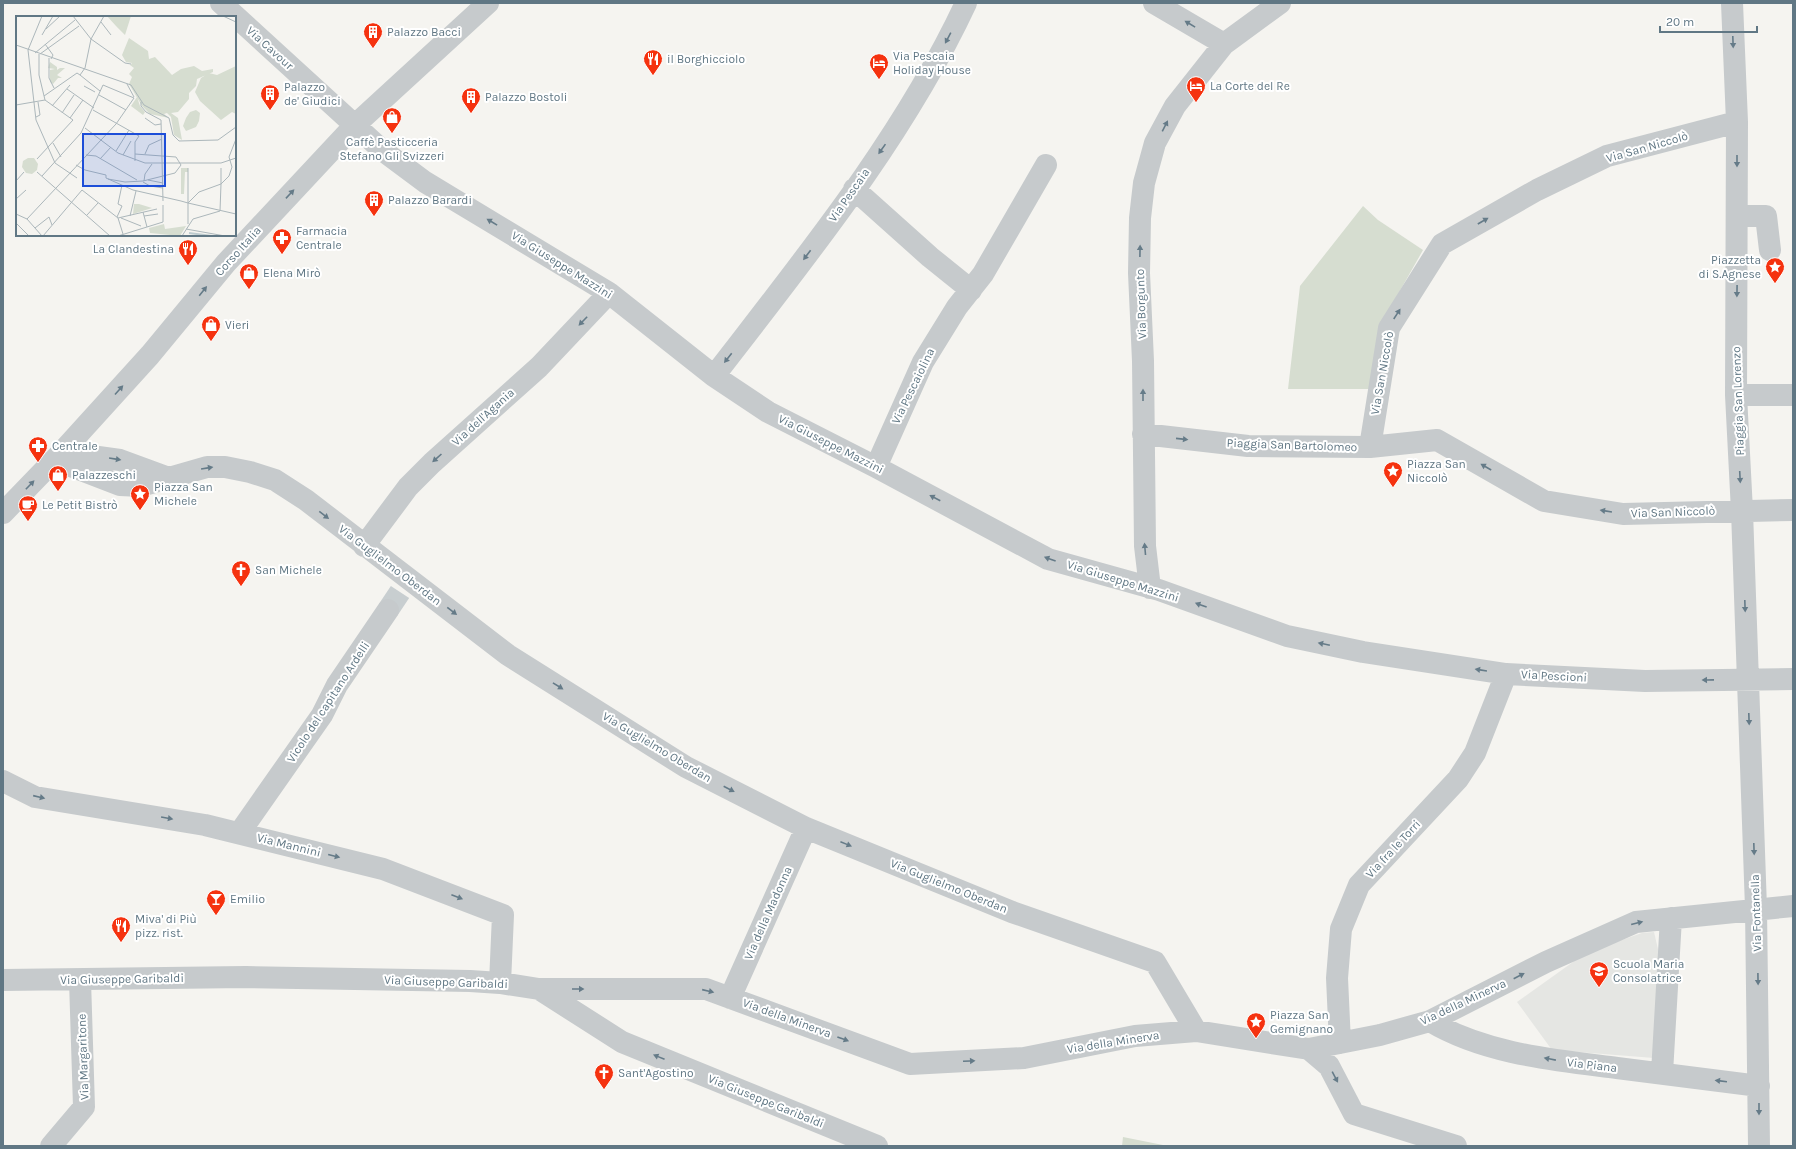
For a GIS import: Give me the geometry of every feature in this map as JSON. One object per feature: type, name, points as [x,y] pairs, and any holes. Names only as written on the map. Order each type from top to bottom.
[{"type":"street","name":"Via Cavour","points":[[221,3],[235,16]]},
{"type":"street","name":"Corso Italia","points":[[3,513],[59,456],[150,355],[226,263],[355,125],[488,3]]},
{"type":"street","name":"Via Pescaia","points":[[714,376],[809,253],[909,111],[966,3]]},
{"type":"street","points":[[1154,3],[1224,44]]},
{"type":"street","name":"Via Borgunto","points":[[1150,588],[1145,546],[1143,361],[1139,273],[1140,218],[1144,183],[1155,143],[1175,106],[1224,44],[1280,3]]},
{"type":"street","name":"Piaggia San Lorenzo","points":[[1732,3],[1737,122],[1738,216],[1736,395],[1742,511],[1747,680]]},
{"type":"street","name":"Via Cavour","points":[[236,17],[355,125]]},
{"type":"street","name":"Via San Niccolò","points":[[1737,122],[1607,156],[1537,190],[1442,244],[1389,328],[1370,447],[1437,440],[1544,501],[1623,514],[1793,510]]},
{"type":"street","name":"Via Giuseppe Mazzini","points":[[355,125],[382,150],[425,182],[610,293],[714,376],[768,412],[876,467],[1048,559],[1150,588],[1287,636],[1363,652]]},
{"type":"street","name":"Via Pescaiolina","points":[[876,467],[923,362],[957,307],[983,274],[1046,165]]},
{"type":"street","points":[[854,189],[930,257],[971,290]]},
{"type":"street","points":[[1738,216],[1766,216],[1770,250]]},
{"type":"street","name":"Via dell'Agania","points":[[364,546],[408,487],[432,463],[539,367],[610,293]]},
{"type":"street","points":[[1736,395],[1793,395]]},
{"type":"street","name":"Piaggia San Bartolomeo","points":[[1143,434],[1248,446],[1370,447]]},
{"type":"street","name":"Via Guglielmo Oberdan","points":[[59,456],[120,485],[141,486],[207,467],[225,467],[250,472],[275,480],[306,500],[364,546],[404,585],[508,655],[686,767],[806,828],[1012,912],[1155,962],[1196,1031]]},
{"type":"street","name":"Vicolo del capitano Ardelli","points":[[240,832],[322,715],[337,685],[388,610]]},
{"type":"street","name":"Via Pescioni","points":[[1363,652],[1506,674],[1645,681],[1793,679]]},
{"type":"street","name":"Via fra le Torri","points":[[1340,1043],[1337,978],[1340,929],[1359,885],[1458,779],[1475,753],[1506,674]]},
{"type":"street","name":"Via Fontanella","points":[[1747,680],[1756,908],[1759,1146]]},
{"type":"street","name":"Via Mannini","points":[[3,781],[35,797],[166,818],[240,832],[383,868],[503,914],[500,983]]},
{"type":"street","name":"Via della Madonna","points":[[730,998],[806,828]]},
{"type":"street","name":"Via della Minerva","points":[[539,989],[706,989],[910,1064],[1024,1058],[1135,1036],[1196,1031],[1309,1049],[1380,1035],[1430,1020],[1546,962],[1636,922],[1756,908],[1793,906]]},
{"type":"street","points":[[1662,1074],[1671,918]]},
{"type":"street","name":"Via Giuseppe Garibaldi","points":[[3,980],[246,977],[500,983],[539,989],[622,1042],[864,1143]]},
{"type":"street","name":"Via Margaritone","points":[[51,1146],[84,1107],[80,980]]},
{"type":"street","name":"Via Piana","points":[[1430,1020],[1446,1030],[1484,1045],[1554,1060],[1759,1086]]},
{"type":"street","points":[[1309,1049],[1330,1066],[1354,1114],[1456,1146]]},
{"type":"shaded area","points":[[1363,206],[1378,220],[1423,250],[1380,326],[1369,389],[1288,389],[1300,286]]},
{"type":"shaded area","name":"Scuola Maria Consolatrice","points":[[1654,932],[1664,975],[1654,1058],[1552,1050],[1517,1002],[1587,952],[1642,933]]},
{"type":"shaded area","points":[[1123,1137],[1168,1146],[1122,1146]]},
{"type":"tunnel","points":[[388,610],[400,592]]},
{"type":"place","name":"Palazzo Bacci","points":[[373,49]]},
{"type":"place","name":"il Borghicciolo","points":[[653,76]]},
{"type":"place","name":"Via Pescaia Holiday House","points":[[879,80]]},
{"type":"place","name":"La Corte del Re","points":[[1196,103]]},
{"type":"place","name":"Palazzo de' Giudici","points":[[270,111]]},
{"type":"place","name":"Palazzo Bostoli","points":[[471,114]]},
{"type":"place","name":"Caffè Pasticceria Stefano Gli Svizzeri","points":[[392,134]]},
{"type":"place","name":"Palazzo Barardi","points":[[374,217]]},
{"type":"place","name":"Farmacia Centrale","points":[[282,255]]},
{"type":"place","name":"La Clandestina","points":[[188,266]]},
{"type":"place","name":"Piazzetta di S.Agnese","points":[[1775,284]]},
{"type":"place","name":"Elena Mirò","points":[[249,290]]},
{"type":"place","name":"Vieri","points":[[211,342]]},
{"type":"place","name":"Centrale","points":[[38,463]]},
{"type":"place","name":"Piazza San Niccolò","points":[[1393,488]]},
{"type":"place","name":"Palazzeschi","points":[[58,492]]},
{"type":"place","name":"Piazza San Michele","points":[[140,511]]},
{"type":"place","name":"Le Petit Bistrò","points":[[28,522]]},
{"type":"place","name":"San Michele","points":[[241,587]]},
{"type":"place","name":"Emilio","points":[[216,916]]},
{"type":"place","name":"Miva' di Più pizz. rist.","points":[[121,943]]},
{"type":"place","name":"Scuola Maria Consolatrice","points":[[1599,988]]},
{"type":"place","name":"Piazza San Gemignano","points":[[1256,1039]]},
{"type":"place","name":"Sant'Agostino","points":[[604,1090]]}]
